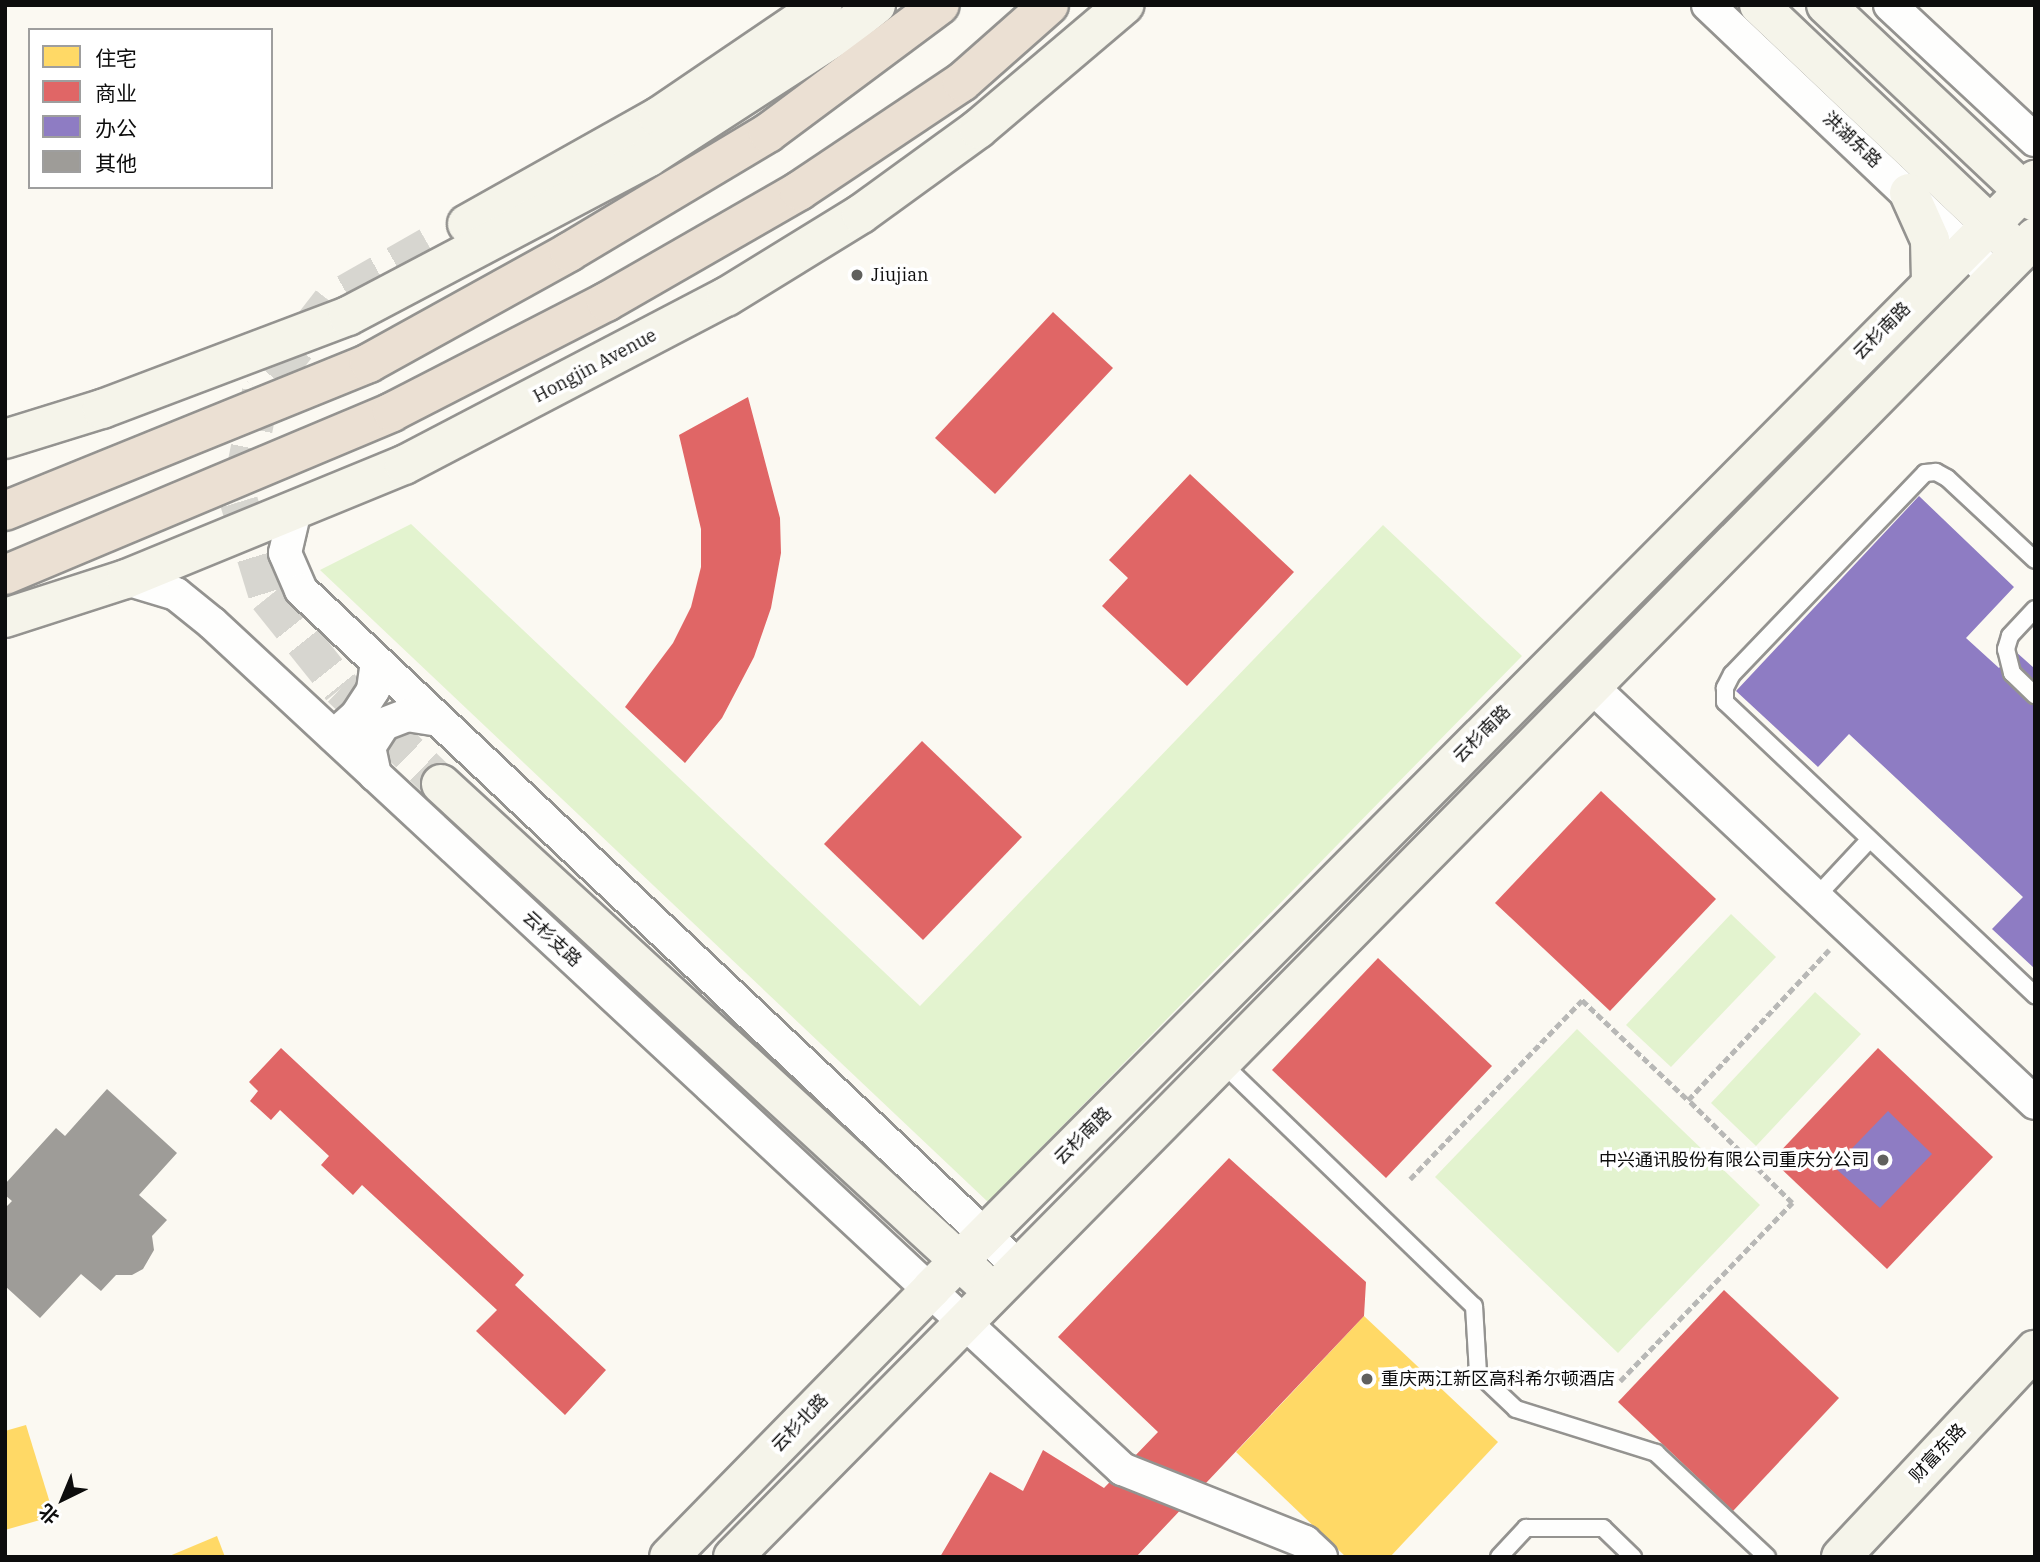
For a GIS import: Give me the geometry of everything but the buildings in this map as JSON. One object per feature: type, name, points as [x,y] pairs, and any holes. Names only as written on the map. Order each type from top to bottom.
[{"type":"highway","points":[[5,511],[369,363],[569,252],[768,133],[940,5]]},
{"type":"highway","points":[[5,575],[392,412],[606,302],[810,184],[962,82],[1049,5]]},
{"type":"main road","points":[[429,246],[658,117],[823,5]]},
{"type":"main road","points":[[5,439],[102,409],[348,316],[649,157],[845,30],[876,5]]},
{"type":"main road","name":"Hongjin Avenue","points":[[5,618],[126,579],[404,465],[726,297],[861,214],[978,129],[1124,5]]},
{"type":"main road","name":"洪湖东路","points":[[1759,5],[1977,235],[2021,258]]},
{"type":"main road","points":[[1826,5],[2031,191]]},
{"type":"main road","name":"云杉南路","points":[[931,1289],[1977,235],[2031,191]]},
{"type":"main road","points":[[1909,193],[1930,240],[1931,282]]},
{"type":"main road","points":[[733,1557],[1591,686],[2021,258]]},
{"type":"main road","points":[[440,784],[1006,1279]]},
{"type":"main road","name":"云杉北路","points":[[669,1557],[931,1289]]},
{"type":"main road","name":"财富东路","points":[[1841,1557],[2035,1350]]},
{"type":"street","name":"洪湖东路","points":[[1708,5],[1909,193],[1977,235]]},
{"type":"street","points":[[1890,5],[2035,140]]},
{"type":"street","points":[[295,510],[285,553],[301,590],[439,720],[972,1248]]},
{"type":"street","name":"云杉支路","points":[[126,579],[176,594],[212,623],[1122,1469],[1305,1542],[1321,1557]]},
{"type":"street","points":[[334,736],[357,715],[373,690],[377,662]]},
{"type":"street","points":[[1591,686],[2035,1103]]},
{"type":"street","points":[[375,775],[369,747],[384,724],[407,715],[439,720]]},
{"type":"lane","points":[[2035,560],[1947,478],[1936,472],[1925,473],[1732,674],[1725,688],[1725,702],[1733,713],[2035,995]]},
{"type":"lane","points":[[2035,609],[2010,636],[2006,649],[2012,673],[2035,695]]},
{"type":"lane","points":[[1815,898],[1868,840]]},
{"type":"lane","points":[[1221,1062],[1474,1306],[1478,1373],[1516,1409],[1656,1453],[1767,1557]]},
{"type":"lane","points":[[1499,1557],[1527,1528],[1603,1528],[1633,1557]]},
{"type":"path","points":[[1688,1100],[1849,929]]},
{"type":"path","points":[[1410,1179],[1582,1000],[1688,1100],[1792,1203],[1620,1381]]},
{"type":"green space","points":[[411,524],[920,1006],[1383,525],[1522,656],[988,1202],[320,570]]},
{"type":"green space","points":[[1731,914],[1776,957],[1671,1067],[1626,1025]]},
{"type":"green space","points":[[1815,992],[1861,1034],[1756,1146],[1711,1103]]},
{"type":"green space","points":[[1577,1029],[1760,1205],[1618,1353],[1435,1177]]},
{"type":"tunnel","points":[[429,246],[331,302],[261,392],[239,502],[268,597],[341,688],[441,784]]},
{"type":"place","name":"Jiujian","points":[[857,275]]},
{"type":"place","name":"中兴通讯股份有限公司重庆分公司","points":[[1883,1160]]},
{"type":"place","name":"重庆两江新区高科希尔顿酒店","points":[[1367,1379]]}]
